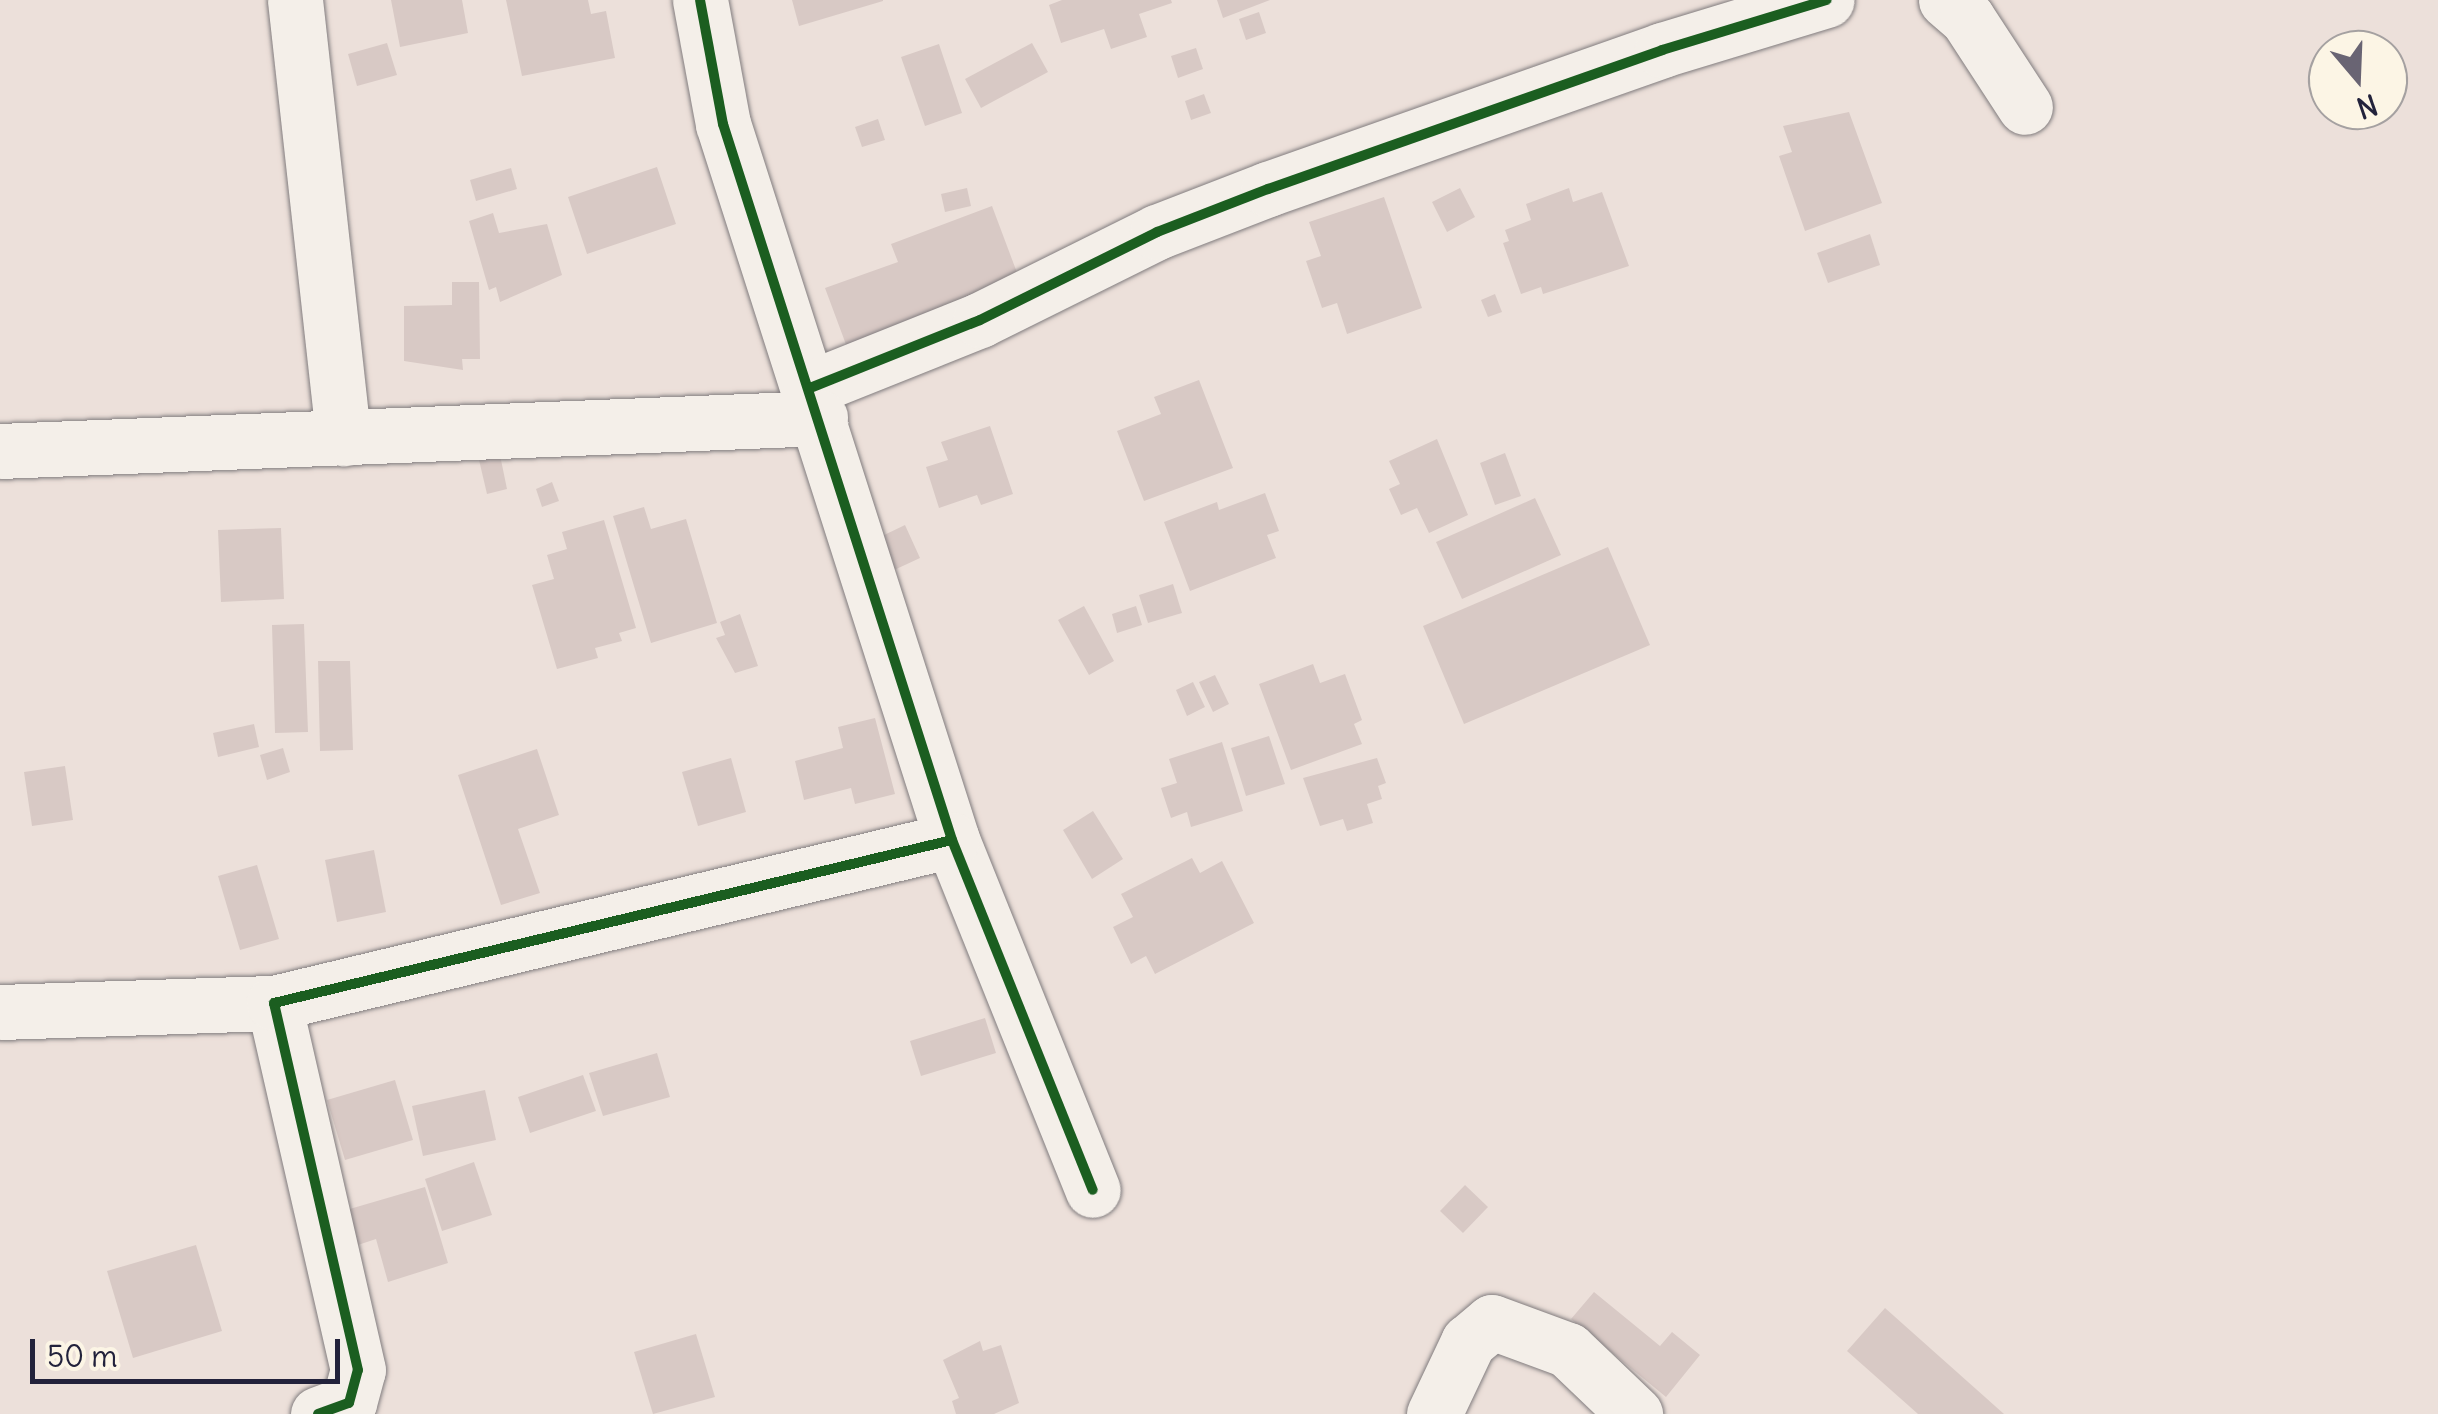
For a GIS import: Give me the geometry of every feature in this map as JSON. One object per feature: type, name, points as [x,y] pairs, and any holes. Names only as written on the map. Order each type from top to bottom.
[{"type":"street","points":[[295,0],[343,438]]},
{"type":"street","points":[[700,0],[723,124],[952,840],[1093,1190]]},
{"type":"street","points":[[0,451],[343,438],[815,404],[1157,232],[1662,50],[1827,0]]},
{"type":"street","points":[[1946,0],[1967,18],[2025,107]]},
{"type":"street","points":[[0,1012],[274,1003],[952,840]]},
{"type":"street","points":[[274,1003],[358,1370],[349,1403],[318,1414]]},
{"type":"street","points":[[1434,1414],[1468,1342],[1492,1322],[1568,1350],[1635,1414]]},
{"type":"building","points":[[391,0],[462,0],[468,33],[400,47]]},
{"type":"building","points":[[506,0],[588,0],[591,14],[606,11],[615,58],[522,76]]},
{"type":"building","points":[[792,0],[883,0],[883,1],[799,26]]},
{"type":"building","points":[[1062,0],[1172,3],[1139,14],[1147,37],[1111,49],[1104,29],[1061,43],[1049,5]]},
{"type":"building","points":[[1217,0],[1270,0],[1223,18]]},
{"type":"building","points":[[1259,12],[1266,33],[1246,40],[1239,19]]},
{"type":"building","points":[[387,43],[397,75],[357,86],[348,54]]},
{"type":"building","points":[[1032,43],[1048,72],[981,108],[965,79]]},
{"type":"building","points":[[939,44],[962,113],[925,126],[901,57]]},
{"type":"building","points":[[1196,48],[1203,69],[1178,78],[1171,56]]},
{"type":"building","points":[[1204,94],[1211,113],[1191,120],[1185,101]]},
{"type":"building","points":[[1849,112],[1882,203],[1805,231],[1779,156],[1792,152],[1783,126]]},
{"type":"building","points":[[878,119],[885,140],[862,147],[855,127]]},
{"type":"building","points":[[657,167],[676,224],[587,254],[568,197]]},
{"type":"building","points":[[511,168],[517,189],[476,201],[470,180]]},
{"type":"building","points":[[967,188],[971,206],[945,212],[941,194]]},
{"type":"building","points":[[1460,188],[1475,217],[1447,232],[1432,202]]},
{"type":"building","points":[[1569,188],[1573,202],[1602,192],[1629,266],[1543,294],[1541,287],[1521,294],[1503,243],[1509,241],[1505,230],[1531,220],[1526,204]]},
{"type":"building","points":[[1384,197],[1422,308],[1347,334],[1337,303],[1322,308],[1306,261],[1321,256],[1309,222]]},
{"type":"building","points":[[992,206],[1025,294],[851,358],[825,288],[898,262],[891,244]]},
{"type":"building","points":[[493,213],[499,233],[547,224],[562,275],[500,302],[496,287],[489,290],[469,221]]},
{"type":"building","points":[[1870,234],[1880,265],[1828,283],[1817,253]]},
{"type":"building","points":[[452,282],[479,282],[480,359],[462,359],[463,370],[404,361],[404,306],[452,305]]},
{"type":"building","points":[[1495,294],[1502,312],[1488,317],[1481,300]]},
{"type":"building","points":[[1199,380],[1233,468],[1144,501],[1117,431],[1161,414],[1154,397]]},
{"type":"building","points":[[990,426],[1013,494],[981,505],[977,495],[939,508],[926,467],[948,460],[941,442]]},
{"type":"building","points":[[1437,439],[1468,515],[1429,533],[1417,508],[1401,515],[1389,489],[1400,484],[1389,461]]},
{"type":"building","points":[[1505,453],[1521,496],[1495,505],[1480,463]]},
{"type":"building","points":[[500,455],[507,489],[487,494],[479,460]]},
{"type":"building","points":[[552,482],[559,501],[542,507],[536,489]]},
{"type":"building","points":[[1265,493],[1279,531],[1267,535],[1276,558],[1190,591],[1164,522],[1217,502],[1219,510]]},
{"type":"building","points":[[1535,498],[1561,555],[1462,599],[1436,542]]},
{"type":"building","points":[[644,507],[651,529],[686,519],[717,623],[651,643],[613,516]]},
{"type":"building","points":[[604,520],[636,628],[619,633],[622,641],[595,648],[598,658],[557,669],[532,585],[554,579],[547,555],[567,549],[562,532]]},
{"type":"building","points":[[905,525],[920,558],[892,571],[878,538]]},
{"type":"building","points":[[281,528],[284,599],[221,602],[218,530]]},
{"type":"building","points":[[1608,547],[1650,645],[1464,724],[1423,626]]},
{"type":"building","points":[[1173,584],[1182,613],[1148,623],[1139,595]]},
{"type":"building","points":[[1084,606],[1114,661],[1089,675],[1058,620]]},
{"type":"building","points":[[1136,606],[1142,625],[1117,633],[1112,614]]},
{"type":"building","points":[[740,614],[758,666],[735,673],[716,638],[725,635],[720,622]]},
{"type":"building","points":[[304,624],[308,732],[275,733],[272,625]]},
{"type":"building","points":[[318,661],[350,661],[353,750],[320,751]]},
{"type":"building","points":[[1313,664],[1320,683],[1345,674],[1362,720],[1354,724],[1362,744],[1291,770],[1259,684]]},
{"type":"building","points":[[1215,675],[1229,704],[1213,712],[1199,682]]},
{"type":"building","points":[[1193,682],[1205,707],[1187,716],[1176,690]]},
{"type":"building","points":[[875,718],[895,794],[855,804],[851,788],[804,800],[795,761],[843,748],[838,727]]},
{"type":"building","points":[[254,724],[259,747],[218,757],[213,733]]},
{"type":"building","points":[[1269,736],[1285,784],[1246,796],[1231,748]]},
{"type":"building","points":[[1222,742],[1243,811],[1191,827],[1187,812],[1171,818],[1161,788],[1177,783],[1169,759]]},
{"type":"building","points":[[283,748],[290,772],[267,780],[260,755]]},
{"type":"building","points":[[537,749],[559,815],[518,829],[540,893],[501,905],[458,775]]},
{"type":"building","points":[[731,758],[746,812],[698,826],[682,772]]},
{"type":"building","points":[[1377,758],[1386,783],[1378,786],[1382,799],[1367,804],[1373,823],[1347,831],[1343,819],[1320,826],[1303,778]]},
{"type":"building","points":[[65,766],[73,820],[32,826],[24,772]]},
{"type":"building","points":[[1093,811],[1123,859],[1092,879],[1063,830]]},
{"type":"building","points":[[374,850],[386,912],[337,922],[325,860]]},
{"type":"building","points":[[1192,858],[1200,873],[1222,861],[1254,923],[1155,974],[1146,956],[1131,964],[1113,927],[1133,917],[1121,894]]},
{"type":"building","points":[[257,865],[279,939],[240,950],[218,876]]},
{"type":"building","points":[[985,1018],[996,1053],[921,1076],[910,1041]]},
{"type":"building","points":[[657,1053],[670,1097],[603,1116],[589,1073]]},
{"type":"building","points":[[583,1075],[596,1111],[530,1133],[518,1097]]},
{"type":"building","points":[[395,1080],[413,1140],[345,1160],[327,1100]]},
{"type":"building","points":[[485,1090],[496,1140],[423,1156],[412,1106]]},
{"type":"building","points":[[474,1162],[492,1215],[442,1231],[425,1179]]},
{"type":"building","points":[[1465,1185],[1488,1207],[1463,1233],[1440,1211]]},
{"type":"building","points":[[425,1187],[448,1263],[388,1282],[376,1239],[346,1249],[336,1213]]},
{"type":"building","points":[[196,1245],[222,1331],[133,1358],[107,1271]]},
{"type":"building","points":[[1594,1292],[1660,1346],[1672,1332],[1700,1355],[1666,1397],[1571,1319]]},
{"type":"building","points":[[1885,1308],[2004,1414],[1918,1414],[1847,1351]]},
{"type":"building","points":[[696,1334],[715,1397],[653,1414],[634,1352]]},
{"type":"building","points":[[980,1341],[983,1351],[1001,1345],[1019,1403],[994,1414],[956,1414],[952,1401],[959,1398],[943,1360]]},
{"type":"cycle path","points":[[700,0],[723,124],[952,840],[1093,1190]]},
{"type":"cycle path","points":[[810,388],[980,320],[1157,232],[1268,189],[1662,50],[1827,0]]},
{"type":"cycle path","points":[[318,1414],[349,1403],[358,1370],[274,1003],[952,840]]}]
